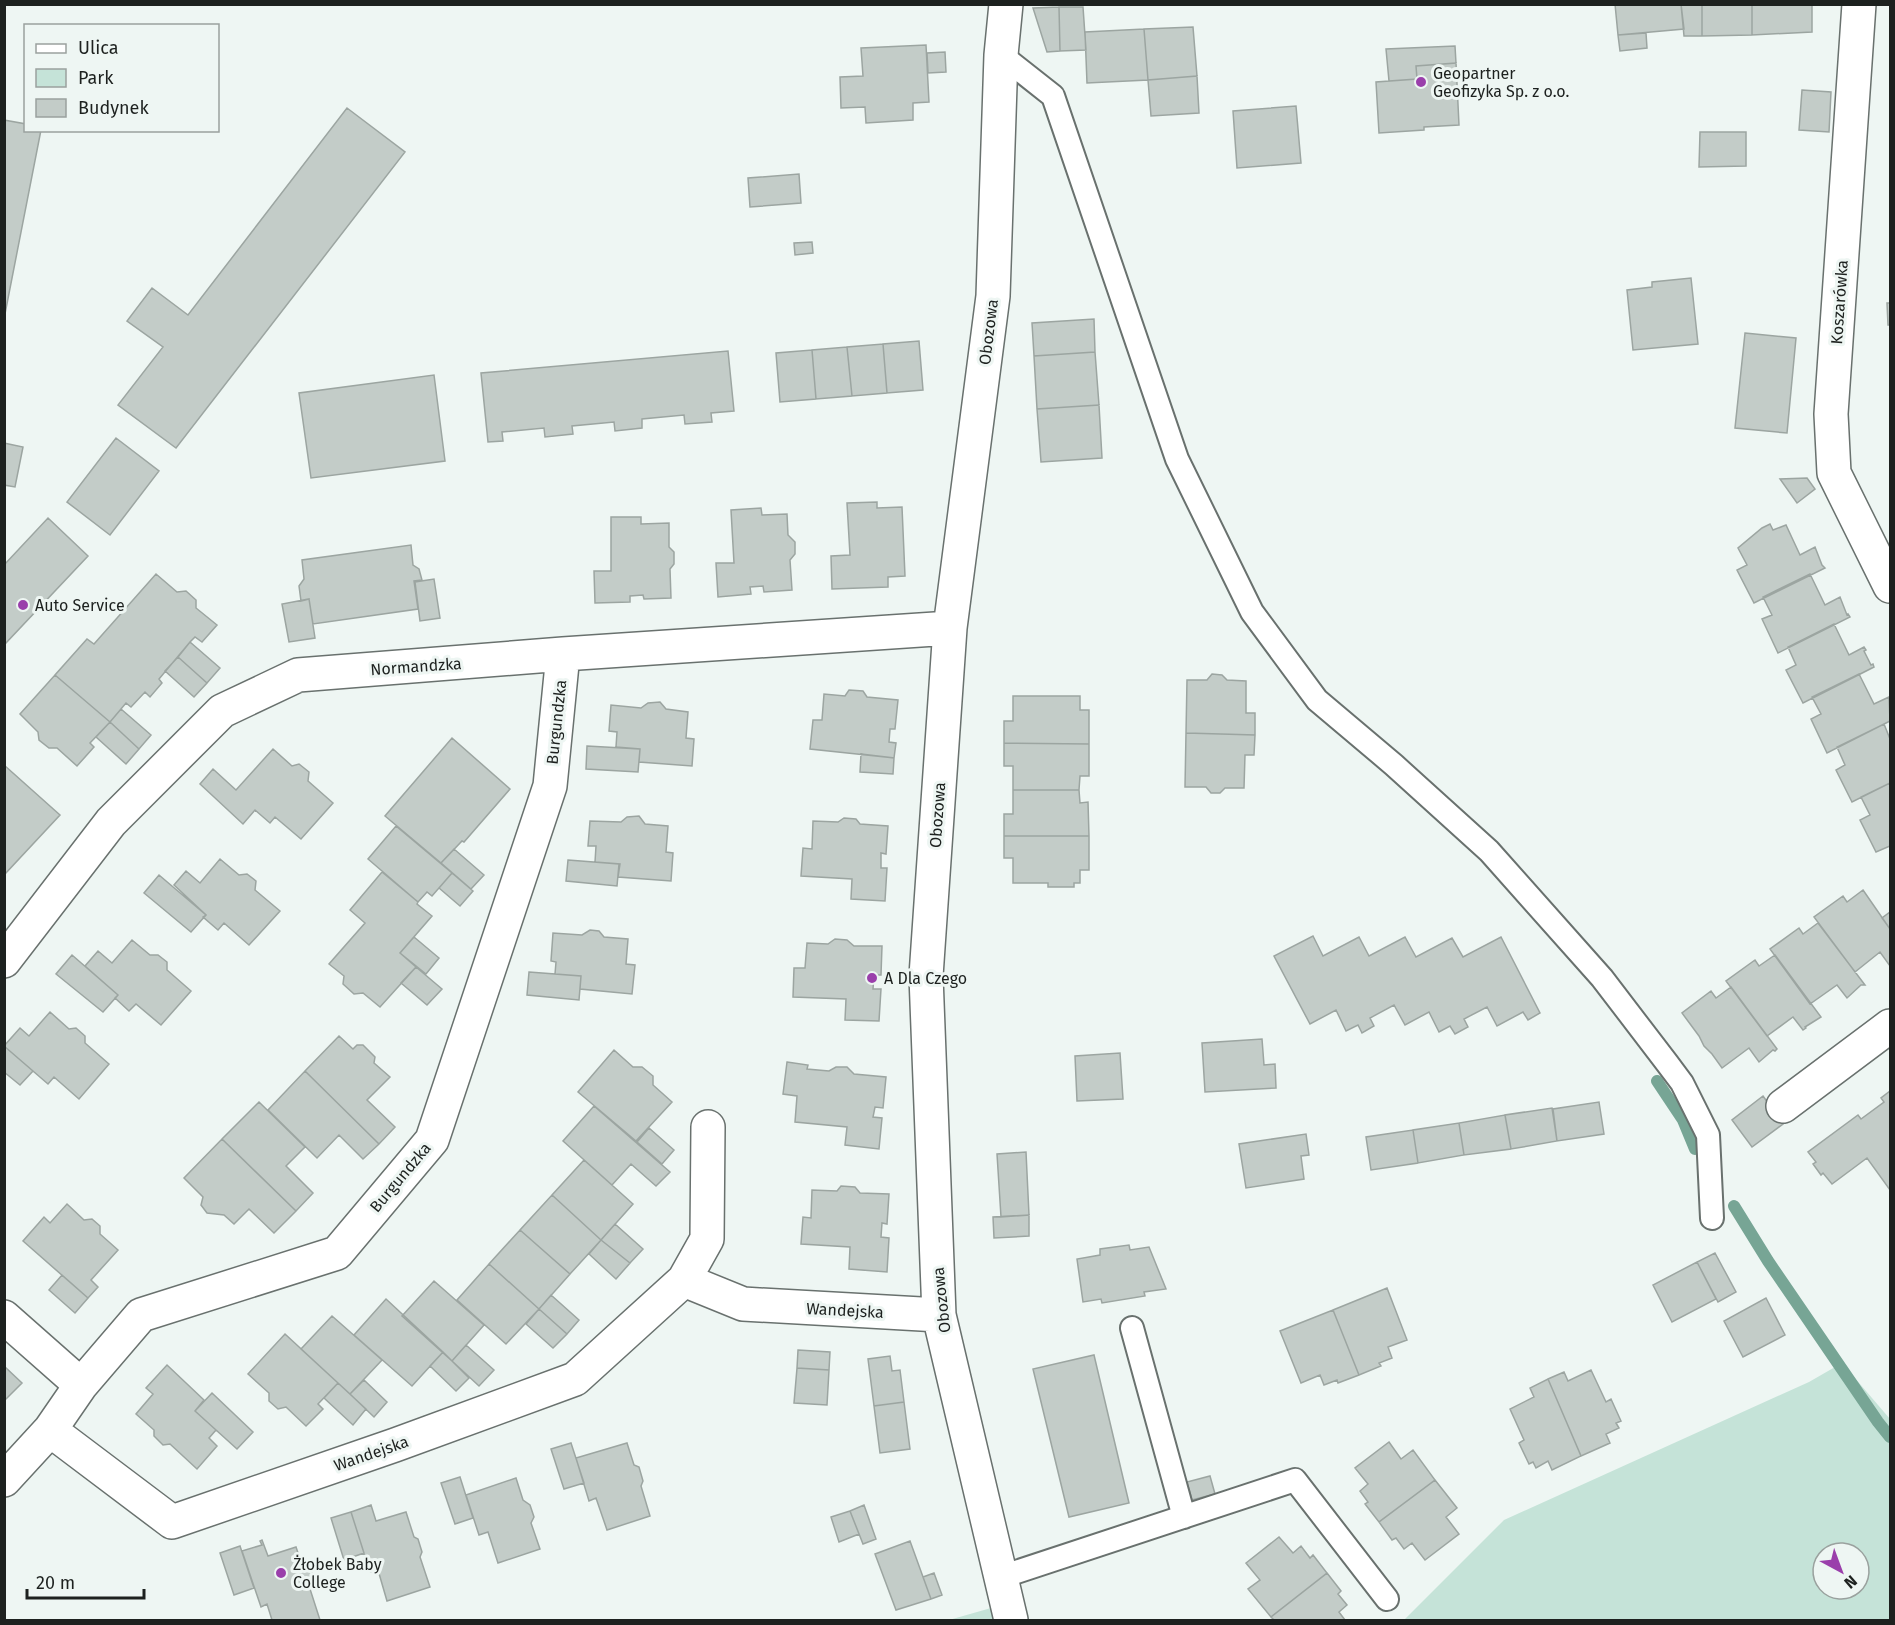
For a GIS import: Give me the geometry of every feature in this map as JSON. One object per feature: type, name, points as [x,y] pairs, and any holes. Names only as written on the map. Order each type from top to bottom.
[{"type":"street","name":"Obozowa","points":[[1006,4],[1001,55],[993,296],[950,628],[926,976],[939,1315],[1011,1620]]},
{"type":"street","name":"Koszarówka","points":[[1859,4],[1831,414],[1834,473],[1890,586]]},
{"type":"street","name":"Normandzka","points":[[4,961],[111,822],[222,711],[298,675],[563,654],[950,628]]},
{"type":"street","name":"Burgundzka","points":[[4,1480],[50,1430],[81,1385],[141,1315],[337,1253],[432,1140],[550,786],[563,654]]},
{"type":"street","points":[[1783,1106],[1890,1026]]},
{"type":"street","name":"Wandejska","points":[[50,1430],[172,1522],[395,1445],[575,1379],[684,1280],[707,1239],[708,1127]]},
{"type":"street","name":"Wandejska","points":[[684,1280],[743,1304],[939,1315]]},
{"type":"street","points":[[4,1317],[81,1385]]},
{"type":"lane","points":[[1001,55],[1053,96],[1177,459],[1252,612],[1317,700],[1394,765],[1489,851],[1602,978],[1667,1063],[1682,1083],[1708,1135],[1712,1218]]},
{"type":"lane","points":[[1132,1328],[1184,1517]]},
{"type":"lane","points":[[1001,1577],[1295,1480],[1387,1599]]},
{"type":"green space","points":[[1842,1363],[1890,1419],[1890,1620],[1404,1620],[1504,1520],[1809,1382]]},
{"type":"green space","points":[[991,1608],[995,1620],[949,1620]]},
{"type":"building","points":[[1615,4],[1681,4],[1684,29],[1618,35]]},
{"type":"building","points":[[1681,4],[1702,4],[1702,36],[1684,36]]},
{"type":"building","points":[[1702,4],[1752,4],[1752,35],[1702,36]]},
{"type":"building","points":[[1752,4],[1812,4],[1812,32],[1752,35]]},
{"type":"building","points":[[1059,7],[1083,7],[1086,50],[1060,51]]},
{"type":"building","points":[[1059,7],[1060,51],[1047,52],[1033,8]]},
{"type":"building","points":[[1193,27],[1197,76],[1148,80],[1144,29]]},
{"type":"building","points":[[1144,29],[1148,80],[1087,83],[1085,32]]},
{"type":"building","points":[[1646,33],[1647,48],[1620,51],[1618,35]]},
{"type":"building","points":[[926,45],[929,102],[913,103],[913,120],[866,123],[865,107],[841,108],[840,77],[863,76],[861,48]]},
{"type":"building","points":[[1455,46],[1456,63],[1416,66],[1417,79],[1389,81],[1386,49]]},
{"type":"building","points":[[945,52],[946,72],[928,73],[927,53]]},
{"type":"building","points":[[1456,63],[1459,125],[1379,133],[1376,82],[1417,79],[1416,66]]},
{"type":"building","points":[[1197,76],[1199,113],[1151,116],[1148,80]]},
{"type":"building","points":[[1802,90],[1831,92],[1829,132],[1799,130]]},
{"type":"building","points":[[1296,106],[1301,163],[1237,168],[1233,111]]},
{"type":"building","points":[[347,108],[405,152],[176,448],[118,405],[163,347],[127,321],[152,288],[188,315]]},
{"type":"building","points":[[4,120],[24,124],[24,132],[41,132],[4,319]]},
{"type":"building","points":[[1700,132],[1746,132],[1746,166],[1699,167]]},
{"type":"building","points":[[799,174],[801,203],[750,207],[748,178]]},
{"type":"building","points":[[812,242],[813,253],[795,255],[794,243]]},
{"type":"building","points":[[1691,278],[1698,344],[1633,350],[1627,290],[1652,287],[1652,282]]},
{"type":"building","points":[[1887,303],[1890,303],[1890,325],[1888,325]]},
{"type":"building","points":[[1094,319],[1095,352],[1034,356],[1032,323]]},
{"type":"building","points":[[1745,333],[1796,338],[1787,433],[1735,428]]},
{"type":"building","points":[[919,341],[923,390],[887,393],[883,344]]},
{"type":"building","points":[[883,344],[887,393],[852,396],[847,347]]},
{"type":"building","points":[[847,347],[852,396],[816,399],[812,350]]},
{"type":"building","points":[[812,350],[816,399],[780,402],[776,353]]},
{"type":"building","points":[[728,351],[734,411],[711,413],[712,422],[685,424],[684,415],[642,419],[642,428],[615,431],[614,422],[572,426],[573,434],[545,437],[544,428],[502,432],[503,441],[488,442],[481,373]]},
{"type":"building","points":[[1095,352],[1099,405],[1037,409],[1034,356]]},
{"type":"building","points":[[434,375],[445,461],[311,478],[299,393]]},
{"type":"building","points":[[1099,405],[1102,458],[1041,462],[1037,409]]},
{"type":"building","points":[[116,438],[159,471],[110,535],[67,502]]},
{"type":"building","points":[[4,443],[23,447],[15,487],[4,485]]},
{"type":"building","points":[[1807,478],[1815,489],[1797,503],[1780,479]]},
{"type":"building","points":[[877,502],[877,508],[902,507],[905,576],[888,577],[888,587],[832,589],[831,556],[850,555],[847,503]]},
{"type":"building","points":[[761,508],[762,515],[787,514],[788,535],[795,542],[795,554],[790,560],[792,590],[764,592],[763,586],[750,587],[751,594],[718,597],[716,563],[734,563],[731,510]]},
{"type":"building","points":[[611,517],[641,517],[641,524],[669,523],[669,547],[674,552],[674,564],[670,569],[671,598],[644,599],[643,595],[630,596],[630,602],[595,603],[594,571],[611,571]]},
{"type":"building","name":"Auto Service","points":[[48,518],[88,556],[4,645],[4,565]]},
{"type":"building","points":[[1770,524],[1773,530],[1786,525],[1800,555],[1815,547],[1825,568],[1754,603],[1737,570],[1747,565],[1738,548]]},
{"type":"building","points":[[411,545],[413,565],[419,569],[422,580],[414,581],[418,609],[313,624],[309,599],[301,601],[299,586],[304,579],[302,560]]},
{"type":"building","points":[[156,574],[177,592],[186,591],[196,600],[196,608],[217,625],[202,642],[195,637],[190,642],[159,679],[162,683],[150,697],[145,692],[131,707],[126,703],[110,722],[55,675],[87,639],[94,644]]},
{"type":"building","points":[[1810,574],[1825,605],[1840,597],[1850,617],[1778,653],[1762,619],[1772,615],[1763,597]]},
{"type":"building","points":[[434,579],[440,618],[420,621],[415,582]]},
{"type":"building","points":[[309,599],[315,638],[289,642],[282,604]]},
{"type":"building","points":[[1834,624],[1849,655],[1864,647],[1874,667],[1803,703],[1786,670],[1796,665],[1788,647]]},
{"type":"building","points":[[190,642],[220,668],[207,683],[178,657]]},
{"type":"building","points":[[178,657],[207,683],[194,697],[165,671]]},
{"type":"building","points":[[1212,674],[1222,675],[1227,680],[1246,681],[1246,713],[1255,713],[1255,735],[1186,733],[1187,680],[1207,680]]},
{"type":"building","points":[[1859,674],[1874,704],[1889,697],[1890,721],[1827,753],[1811,719],[1821,714],[1812,697]]},
{"type":"building","points":[[55,675],[110,722],[90,743],[94,747],[77,766],[57,748],[49,748],[39,740],[38,732],[20,714]]},
{"type":"building","points":[[849,690],[863,691],[867,697],[898,700],[895,729],[890,729],[889,742],[896,743],[894,758],[810,749],[813,720],[822,720],[824,694],[845,696]]},
{"type":"building","points":[[1013,696],[1080,696],[1080,710],[1089,710],[1089,744],[1004,743],[1004,721],[1013,721]]},
{"type":"building","points":[[660,702],[666,709],[688,712],[686,738],[694,739],[692,766],[639,762],[640,749],[616,747],[617,732],[609,731],[611,705],[641,708],[648,703]]},
{"type":"building","points":[[121,709],[151,735],[139,749],[110,722]]},
{"type":"building","points":[[110,722],[139,749],[126,764],[96,737]]},
{"type":"building","points":[[1884,724],[1890,739],[1890,783],[1852,802],[1836,770],[1845,765],[1837,747]]},
{"type":"building","points":[[1186,733],[1255,735],[1254,755],[1245,755],[1244,788],[1225,788],[1220,793],[1211,793],[1206,787],[1185,787]]},
{"type":"building","points":[[452,738],[510,789],[464,842],[462,841],[441,863],[385,816]]},
{"type":"building","points":[[1004,743],[1089,744],[1089,776],[1080,776],[1079,790],[1013,790],[1013,766],[1004,766]]},
{"type":"building","points":[[587,746],[640,749],[638,772],[586,769]]},
{"type":"building","points":[[273,749],[292,766],[299,764],[309,772],[308,781],[333,803],[301,839],[275,817],[270,823],[255,810],[243,824],[200,784],[213,769],[236,790]]},
{"type":"building","points":[[861,754],[894,758],[893,774],[860,772]]},
{"type":"building","points":[[4,765],[60,815],[4,875]]},
{"type":"building","points":[[1890,783],[1890,846],[1876,852],[1860,820],[1870,815],[1861,797]]},
{"type":"building","points":[[1013,790],[1079,790],[1080,803],[1088,802],[1089,836],[1004,836],[1004,814],[1013,814]]},
{"type":"building","points":[[639,816],[645,824],[668,826],[666,852],[673,853],[671,881],[618,877],[620,864],[595,862],[596,846],[588,846],[590,821],[621,822],[627,817]]},
{"type":"building","points":[[844,818],[856,819],[860,824],[888,826],[886,854],[881,853],[881,868],[887,868],[885,901],[851,899],[852,879],[801,876],[803,848],[812,849],[813,821],[838,822]]},
{"type":"building","points":[[396,826],[452,873],[432,896],[427,892],[418,902],[368,859]]},
{"type":"building","points":[[1004,836],[1089,836],[1089,870],[1080,870],[1080,883],[1074,883],[1074,887],[1048,887],[1048,883],[1013,883],[1013,858],[1004,858]]},
{"type":"building","points":[[454,849],[484,875],[471,889],[441,863]]},
{"type":"building","points":[[220,859],[239,875],[247,874],[256,881],[255,890],[280,911],[249,945],[224,923],[218,930],[203,917],[206,915],[174,885],[186,871],[200,883]]},
{"type":"building","points":[[568,860],[619,864],[617,886],[566,881]]},
{"type":"building","points":[[382,872],[432,916],[400,953],[416,967],[380,1007],[363,993],[354,994],[343,984],[344,976],[329,964],[365,923],[350,910]]},
{"type":"building","points":[[452,873],[473,891],[460,906],[439,888]]},
{"type":"building","points":[[159,875],[206,915],[191,932],[144,893]]},
{"type":"building","points":[[1863,890],[1890,929],[1890,966],[1880,952],[1855,972],[1814,917],[1843,896],[1847,902]]},
{"type":"building","points":[[1890,912],[1890,929],[1882,918]]},
{"type":"building","points":[[1818,923],[1865,985],[1861,985],[1847,998],[1837,985],[1810,1004],[1770,949],[1799,928],[1803,934]]},
{"type":"building","points":[[590,930],[599,931],[604,937],[628,939],[626,964],[635,965],[632,994],[580,989],[581,976],[555,974],[556,962],[551,961],[553,933],[582,935]]},
{"type":"building","points":[[1313,936],[1323,956],[1359,937],[1369,956],[1405,937],[1416,957],[1452,938],[1463,957],[1501,937],[1540,1013],[1528,1020],[1523,1012],[1497,1026],[1487,1007],[1464,1019],[1468,1027],[1455,1034],[1450,1026],[1439,1032],[1429,1012],[1405,1025],[1394,1005],[1370,1018],[1374,1026],[1362,1033],[1358,1025],[1346,1031],[1336,1010],[1310,1024],[1274,956]]},
{"type":"building","points":[[414,937],[439,958],[426,974],[400,953]]},
{"type":"building","points":[[835,939],[847,940],[854,946],[882,946],[881,975],[874,975],[873,989],[881,989],[879,1021],[845,1020],[846,999],[793,997],[794,968],[805,968],[807,943],[828,944]]},
{"type":"building","points":[[132,940],[150,955],[158,955],[167,962],[167,970],[191,991],[161,1025],[136,1004],[129,1011],[115,998],[118,995],[85,966],[98,951],[112,963]]},
{"type":"building","points":[[72,955],[118,995],[103,1012],[56,974]]},
{"type":"building","points":[[1775,955],[1821,1017],[1803,1030],[1793,1017],[1767,1036],[1726,981],[1755,960],[1759,966]]},
{"type":"building","points":[[416,967],[442,989],[427,1005],[401,983]]},
{"type":"building","points":[[529,972],[581,976],[579,1000],[527,995]]},
{"type":"building","points":[[1731,987],[1777,1049],[1759,1062],[1749,1048],[1722,1068],[1682,1013],[1711,991],[1716,998]]},
{"type":"building","points":[[50,1012],[69,1029],[76,1028],[85,1036],[85,1043],[109,1064],[79,1099],[54,1077],[48,1084],[4,1046],[20,1028],[29,1036]]},
{"type":"building","points":[[339,1036],[353,1049],[357,1045],[363,1045],[375,1057],[374,1063],[390,1077],[367,1100],[395,1127],[379,1144],[305,1071]]},
{"type":"building","points":[[1262,1039],[1264,1065],[1275,1064],[1276,1088],[1205,1092],[1202,1043]]},
{"type":"building","points":[[4,1046],[33,1071],[20,1085],[4,1072]]},
{"type":"building","points":[[614,1050],[633,1067],[642,1067],[653,1076],[653,1085],[672,1102],[636,1141],[578,1092]]},
{"type":"building","points":[[1120,1053],[1123,1099],[1077,1101],[1075,1056]]},
{"type":"building","points":[[787,1062],[808,1065],[807,1069],[829,1071],[836,1067],[847,1067],[854,1074],[886,1077],[883,1108],[875,1107],[873,1117],[882,1118],[879,1149],[845,1145],[847,1127],[795,1122],[797,1096],[783,1094]]},
{"type":"building","points":[[305,1071],[379,1144],[363,1159],[339,1135],[317,1158],[268,1110]]},
{"type":"building","points":[[1890,1091],[1890,1190],[1867,1158],[1832,1184],[1823,1173],[1821,1175],[1813,1164],[1816,1162],[1808,1152],[1858,1115],[1861,1119],[1884,1102],[1881,1098]]},
{"type":"building","points":[[1763,1096],[1783,1124],[1752,1147],[1732,1120]]},
{"type":"building","points":[[259,1102],[305,1147],[286,1166],[313,1193],[296,1211],[222,1139]]},
{"type":"building","points":[[1599,1102],[1604,1134],[1557,1141],[1553,1109]]},
{"type":"building","points":[[594,1106],[670,1172],[656,1186],[631,1164],[612,1185],[563,1141]]},
{"type":"building","points":[[1552,1108],[1557,1141],[1511,1149],[1505,1115]]},
{"type":"building","points":[[1505,1115],[1511,1149],[1464,1155],[1459,1123]]},
{"type":"building","points":[[1459,1123],[1464,1155],[1418,1163],[1413,1130]]},
{"type":"building","points":[[649,1128],[674,1150],[662,1164],[637,1142]]},
{"type":"building","points":[[1413,1130],[1418,1163],[1371,1170],[1366,1137]]},
{"type":"building","points":[[1306,1134],[1309,1155],[1301,1156],[1304,1179],[1246,1188],[1239,1144]]},
{"type":"building","points":[[222,1139],[296,1211],[274,1233],[249,1209],[234,1224],[224,1215],[207,1213],[201,1205],[203,1197],[184,1178]]},
{"type":"building","points":[[1026,1152],[1029,1215],[1001,1217],[997,1154]]},
{"type":"building","points":[[584,1160],[633,1204],[601,1240],[552,1195]]},
{"type":"building","points":[[841,1186],[855,1187],[860,1193],[889,1194],[887,1224],[882,1223],[881,1237],[889,1238],[887,1272],[849,1269],[850,1247],[801,1244],[803,1217],[811,1218],[812,1190],[837,1191]]},
{"type":"building","points":[[552,1195],[601,1240],[570,1274],[520,1230]]},
{"type":"building","points":[[67,1204],[84,1220],[92,1219],[100,1226],[100,1234],[118,1250],[91,1280],[98,1287],[88,1298],[23,1241],[44,1217],[50,1223]]},
{"type":"building","points":[[1029,1215],[1029,1236],[994,1238],[993,1217]]},
{"type":"building","points":[[615,1224],[643,1249],[630,1263],[601,1240]]},
{"type":"building","points":[[520,1230],[570,1274],[539,1309],[489,1264]]},
{"type":"building","points":[[601,1240],[630,1263],[616,1279],[589,1254]]},
{"type":"building","points":[[1129,1245],[1130,1250],[1149,1247],[1166,1289],[1144,1292],[1145,1296],[1102,1303],[1101,1299],[1083,1302],[1077,1259],[1100,1255],[1100,1249]]},
{"type":"building","points":[[1715,1253],[1736,1292],[1718,1302],[1697,1262]]},
{"type":"building","points":[[1697,1262],[1716,1299],[1672,1322],[1653,1285]]},
{"type":"building","points":[[489,1264],[539,1309],[506,1344],[457,1300]]},
{"type":"building","points":[[62,1275],[88,1298],[75,1313],[49,1290]]},
{"type":"building","points":[[434,1281],[484,1325],[452,1361],[402,1316]]},
{"type":"building","points":[[1387,1288],[1407,1340],[1388,1347],[1392,1358],[1379,1363],[1381,1366],[1359,1375],[1333,1310]]},
{"type":"building","points":[[551,1295],[579,1320],[567,1334],[539,1309]]},
{"type":"building","points":[[1766,1298],[1785,1335],[1743,1357],[1724,1321]]},
{"type":"building","points":[[386,1299],[443,1352],[412,1386],[354,1335]]},
{"type":"building","points":[[539,1309],[567,1334],[553,1348],[526,1324]]},
{"type":"building","points":[[1333,1310],[1359,1375],[1338,1383],[1337,1380],[1324,1385],[1320,1375],[1301,1383],[1280,1331]]},
{"type":"building","points":[[332,1316],[382,1360],[350,1394],[301,1349]]},
{"type":"building","points":[[285,1334],[338,1383],[318,1404],[323,1409],[306,1426],[286,1407],[278,1409],[269,1401],[269,1393],[248,1374]]},
{"type":"building","points":[[466,1345],[494,1370],[479,1386],[452,1361]]},
{"type":"building","points":[[798,1350],[830,1352],[829,1370],[797,1368]]},
{"type":"building","points":[[443,1352],[469,1378],[456,1391],[430,1366]]},
{"type":"building","points":[[1094,1355],[1129,1503],[1069,1517],[1033,1369]]},
{"type":"building","points":[[890,1356],[892,1371],[900,1370],[904,1402],[874,1406],[868,1359]]},
{"type":"building","points":[[167,1365],[204,1400],[195,1411],[216,1430],[209,1438],[217,1446],[197,1469],[170,1444],[163,1445],[154,1436],[154,1430],[136,1414],[153,1394],[146,1388]]},
{"type":"building","points":[[4,1366],[22,1383],[4,1401]]},
{"type":"building","points":[[797,1368],[829,1370],[827,1405],[794,1403]]},
{"type":"building","points":[[1591,1370],[1606,1402],[1611,1399],[1621,1421],[1616,1423],[1619,1428],[1606,1434],[1610,1443],[1581,1456],[1548,1379],[1564,1372],[1568,1381]]},
{"type":"building","points":[[1548,1379],[1581,1456],[1552,1470],[1548,1461],[1536,1468],[1533,1462],[1529,1464],[1519,1443],[1524,1440],[1510,1409],[1534,1397],[1530,1388]]},
{"type":"building","points":[[364,1380],[387,1402],[374,1417],[350,1394]]},
{"type":"building","points":[[338,1383],[366,1409],[353,1425],[324,1398]]},
{"type":"building","points":[[212,1393],[253,1432],[237,1449],[195,1411]]},
{"type":"building","points":[[904,1402],[910,1449],[880,1453],[874,1406]]},
{"type":"building","points":[[1389,1442],[1401,1459],[1413,1450],[1435,1480],[1379,1522],[1365,1504],[1368,1502],[1360,1491],[1368,1484],[1355,1468]]},
{"type":"building","points":[[571,1443],[584,1483],[564,1489],[551,1449]]},
{"type":"building","points":[[627,1443],[634,1465],[639,1467],[643,1481],[641,1486],[650,1516],[607,1530],[596,1498],[589,1501],[576,1458]]},
{"type":"building","points":[[1210,1476],[1215,1494],[1192,1500],[1187,1482]]},
{"type":"building","points":[[460,1477],[473,1518],[455,1524],[441,1483]]},
{"type":"building","points":[[516,1478],[523,1500],[530,1505],[534,1517],[531,1523],[540,1549],[498,1563],[488,1532],[479,1535],[466,1495]]},
{"type":"building","points":[[1435,1480],[1457,1508],[1446,1517],[1459,1534],[1425,1560],[1412,1543],[1404,1549],[1396,1538],[1392,1540],[1379,1522]]},
{"type":"building","points":[[371,1505],[376,1521],[406,1512],[414,1537],[418,1539],[422,1552],[420,1557],[430,1587],[387,1601],[378,1570],[370,1572],[351,1512]]},
{"type":"building","points":[[864,1505],[876,1539],[863,1544],[850,1511]]},
{"type":"building","points":[[850,1511],[859,1534],[839,1542],[831,1517]]},
{"type":"building","points":[[351,1512],[364,1553],[344,1560],[331,1518]]},
{"type":"building","points":[[1279,1537],[1293,1553],[1301,1546],[1310,1558],[1313,1555],[1327,1573],[1271,1617],[1248,1589],[1260,1580],[1246,1563]]},
{"type":"building","points":[[262,1540],[268,1556],[296,1547],[303,1568],[312,1572],[315,1583],[310,1589],[320,1620],[272,1620],[267,1604],[261,1607],[242,1551],[262,1545],[260,1541]]},
{"type":"building","points":[[910,1541],[931,1599],[896,1610],[875,1554]]},
{"type":"building","points":[[240,1546],[254,1588],[234,1595],[220,1553]]},
{"type":"building","points":[[934,1573],[942,1595],[931,1599],[923,1577]]},
{"type":"building","points":[[1327,1573],[1341,1591],[1338,1594],[1347,1605],[1339,1612],[1345,1620],[1274,1620],[1271,1617]]},
{"type":"waterway","points":[[1657,1081],[1683,1120],[1695,1149]]},
{"type":"waterway","points":[[1734,1206],[1768,1261],[1890,1437]]},
{"type":"place","name":"Geopartner Geofizyka Sp. z o.o.","points":[[1421,82]]},
{"type":"place","name":"Auto Service","points":[[23,605]]},
{"type":"place","name":"A Dla Czego","points":[[872,978]]},
{"type":"place","name":"Żłobek Baby College","points":[[281,1573]]}]
